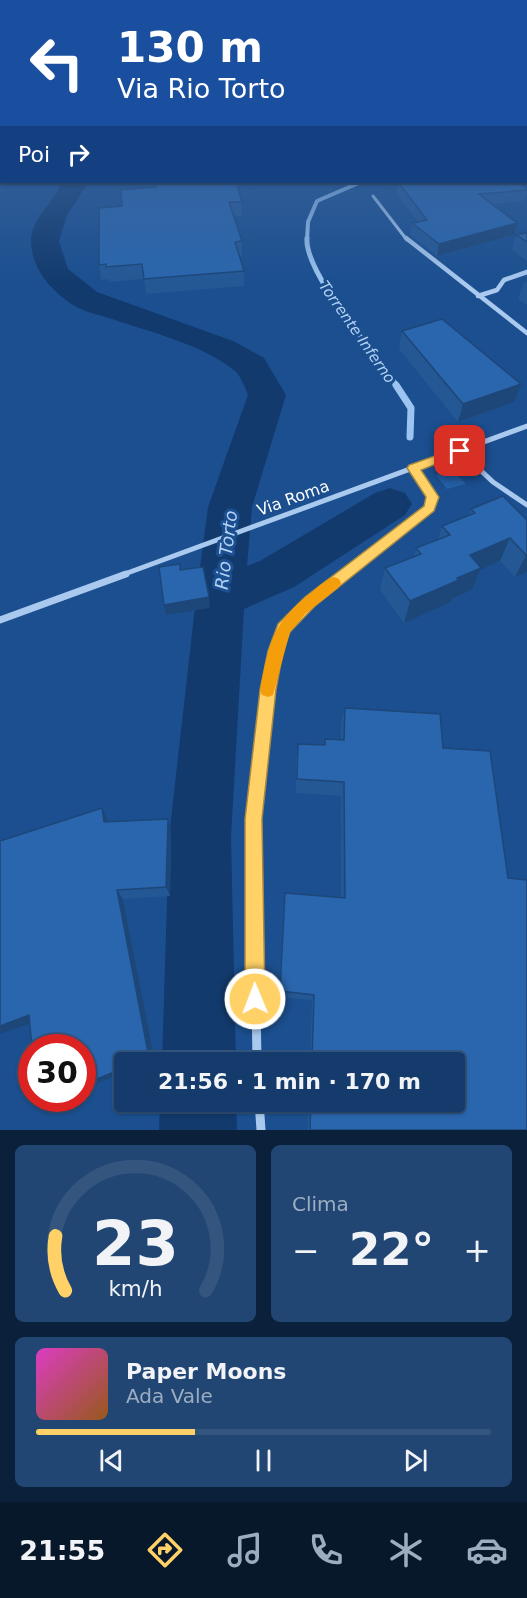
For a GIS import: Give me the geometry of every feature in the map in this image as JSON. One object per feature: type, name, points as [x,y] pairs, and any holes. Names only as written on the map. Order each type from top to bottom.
[{"type":"street","points":[[373,196],[409,243],[527,333]]},
{"type":"street","points":[[478,296],[497,290],[504,280],[527,272]]},
{"type":"street","name":"Via Roma","points":[[0,620],[527,426]]},
{"type":"street","points":[[460,451],[493,482],[527,505]]},
{"type":"street","points":[[257,1052],[254,819],[262,733],[275,651],[284,628],[300,610],[430,508],[432,497],[413,468]]},
{"type":"street","points":[[260,1112],[261,1130]]},
{"type":"shaded area","points":[[443,471],[458,476],[466,484],[447,489],[436,475]]},
{"type":"building","points":[[155,183],[236,183],[242,202],[229,202],[242,241],[235,242],[244,271],[144,279],[142,264],[106,267],[106,264],[99,265],[99,208],[122,206],[121,190],[156,187]]},
{"type":"building","points":[[399,183],[521,183],[527,188],[527,190],[479,194],[517,223],[439,244],[412,223],[427,220]]},
{"type":"building","points":[[527,233],[527,242],[516,235]]},
{"type":"building","points":[[442,319],[521,384],[463,404],[402,331]]},
{"type":"building","points":[[503,496],[527,520],[527,554],[510,538],[470,555],[481,568],[410,601],[385,568],[421,554],[416,548],[450,535],[442,526],[475,513],[471,509]]},
{"type":"building","points":[[180,564],[180,570],[203,567],[209,597],[164,605],[159,567]]},
{"type":"building","points":[[345,708],[440,714],[443,748],[490,751],[508,878],[527,880],[527,1130],[310,1130],[311,1112],[465,1112],[465,1052],[312,1052],[314,995],[280,991],[285,893],[345,898],[344,782],[297,779],[298,744],[325,745],[325,739],[344,740]]},
{"type":"building","points":[[102,808],[104,822],[168,819],[166,887],[117,890],[148,1052],[114,1052],[114,1072],[96,1079],[96,1034],[31,1034],[29,1015],[0,1026],[0,841]]},
{"type":"waterway","name":"Rio Torto","points":[[73,183],[72,188],[53,215],[45,241],[54,273],[86,299],[174,329],[221,348],[251,366],[267,395],[230,507],[220,598]]},
{"type":"waterway","name":"Torrente Inferno","points":[[307,239],[308,222],[317,201],[359,183]]},
{"type":"waterway","name":"Torrente Inferno","points":[[307,239],[309,253],[329,292],[397,386]]},
{"type":"waterway","name":"Torrente Inferno","points":[[396,385],[411,408],[410,437]]},
{"type":"waterway","name":"Torrente Inferno","points":[[220,598],[277,574],[390,504]]},
{"type":"waterway","name":"Rio Torto","points":[[199,1052],[200,837],[220,598]]},
{"type":"waterway","name":"Rio Torto","points":[[198,1112],[198,1130]]},
{"type":"slow traffic","points":[[268,690],[275,651],[284,628],[300,610],[334,583]]},
{"type":"route","points":[[255,999],[254,819],[258,764],[275,651],[284,628],[294,615],[430,508],[432,497],[413,468],[460,451]]}]
